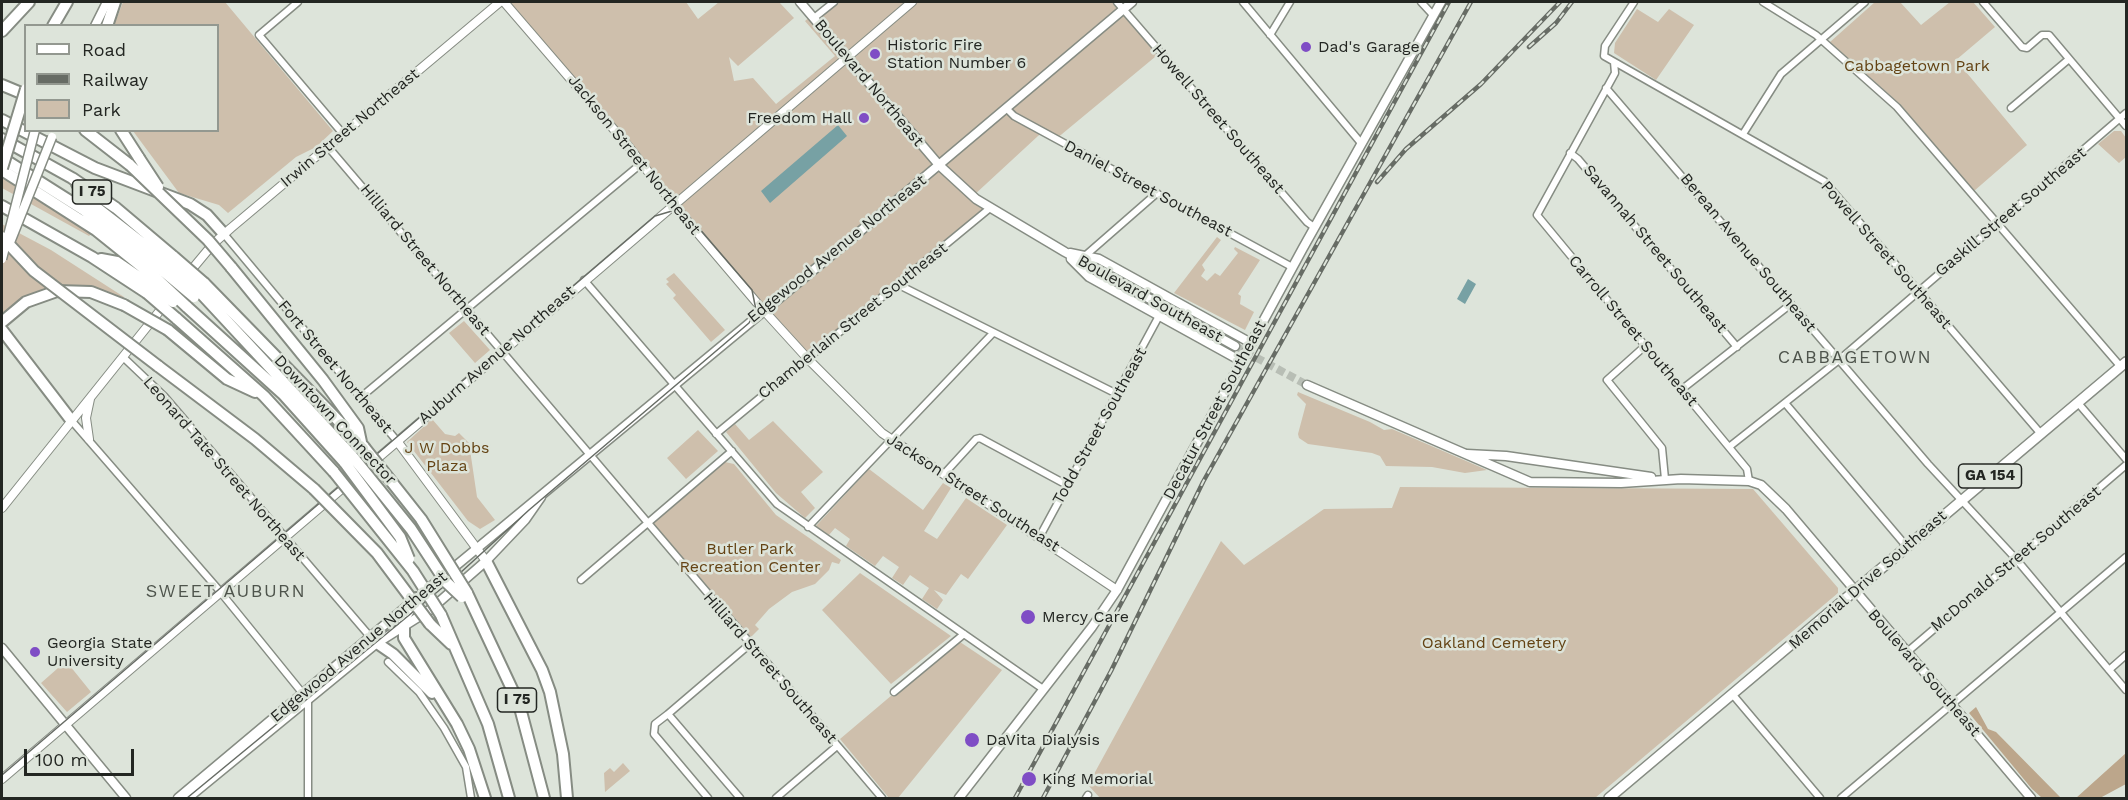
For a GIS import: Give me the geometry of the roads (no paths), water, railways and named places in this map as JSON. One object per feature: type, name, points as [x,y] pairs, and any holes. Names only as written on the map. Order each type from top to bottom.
[{"type":"highway","points":[[3,29],[29,2]]},
{"type":"highway","points":[[54,24],[67,2]]},
{"type":"highway","points":[[108,24],[115,2]]},
{"type":"highway","points":[[2,85],[24,93],[2,169],[160,275],[199,290],[411,529],[445,581],[465,595]]},
{"type":"highway","points":[[2,120],[24,131]]},
{"type":"highway","points":[[25,132],[95,168],[190,204],[207,215],[224,234]]},
{"type":"highway","points":[[88,132],[134,161],[155,180],[160,193],[231,267],[337,399],[358,428],[363,446]]},
{"type":"highway","points":[[121,132],[134,161]]},
{"type":"highway","name":"Downtown Connector","points":[[2,139],[72,178],[116,208],[160,275],[176,318],[264,396],[334,472],[413,571],[441,615],[458,651],[488,724],[508,798]]},
{"type":"highway","points":[[2,158],[84,210],[160,275],[187,309],[283,394],[348,460],[400,537],[413,571]]},
{"type":"highway","name":"Downtown Connector","points":[[2,206],[92,257],[160,275],[199,290],[363,446],[421,519],[465,595]]},
{"type":"highway","points":[[2,237],[34,271],[255,439],[314,489],[377,553],[430,624],[458,651]]},
{"type":"highway","points":[[2,322],[17,307],[34,297],[69,290],[91,292],[124,306],[168,330],[227,379],[264,396]]},
{"type":"highway","points":[[2,330],[21,358],[74,416]]},
{"type":"highway","points":[[486,561],[542,670],[550,692],[563,754],[567,798]]},
{"type":"highway","name":"I 75","points":[[465,595],[473,607],[519,704],[544,798]]},
{"type":"highway","points":[[416,598],[406,614],[403,627],[404,639],[469,748],[485,798]]},
{"type":"highway","points":[[373,640],[417,676],[446,709]]},
{"type":"main road","points":[[96,24],[106,2]]},
{"type":"main road","name":"Boulevard Northeast","points":[[800,2],[939,165]]},
{"type":"main road","name":"Edgewood Avenue Northeast","points":[[188,798],[373,640],[416,598],[939,165],[1120,5],[1132,2]]},
{"type":"main road","name":"Decatur Street Southeast","points":[[959,798],[1117,590],[1314,227],[1441,2]]},
{"type":"main road","points":[[2,260],[34,132]]},
{"type":"main road","points":[[2,260],[15,234],[53,134]]},
{"type":"main road","name":"Boulevard Southeast","points":[[939,165],[963,188],[990,208],[1235,346]]},
{"type":"main road","points":[[1065,252],[1089,277],[1242,361]]},
{"type":"main road","name":"Boulevard Southeast","points":[[1065,252],[1099,259],[1251,342]]},
{"type":"main road","name":"Memorial Drive Southeast","points":[[1609,798],[2124,364]]},
{"type":"main road","points":[[1307,385],[1530,482],[1621,483],[1665,479]]},
{"type":"main road","points":[[1464,453],[1495,455],[1665,479],[1749,482]]},
{"type":"main road","name":"Boulevard Southeast","points":[[1749,482],[1761,485],[1786,510],[2031,798]]},
{"type":"main road","name":"Edgewood Avenue Northeast","points":[[373,640],[403,627],[431,609],[486,561],[525,520],[541,496]]},
{"type":"main road","points":[[2,648],[126,798]]},
{"type":"main road","name":"Edgewood Avenue Northeast","points":[[178,798],[305,697]]},
{"type":"street","points":[[298,2],[259,35],[344,135]]},
{"type":"street","name":"Irwin Street Northeast","points":[[2,508],[201,257],[224,234],[502,2]]},
{"type":"street","name":"Jackson Street Northeast","points":[[502,2],[642,163],[763,309]]},
{"type":"street","points":[[814,18],[834,2]]},
{"type":"street","name":"Auburn Avenue Northeast","points":[[2,778],[912,2]]},
{"type":"street","points":[[1243,2],[1361,143]]},
{"type":"street","points":[[1270,34],[1290,2]]},
{"type":"street","points":[[1420,2],[1433,15]]},
{"type":"street","points":[[1570,153],[1615,73],[1614,62],[1605,56],[1605,46],[1634,2]]},
{"type":"street","points":[[1762,2],[1820,39],[1897,107],[1997,224],[2124,364]]},
{"type":"street","points":[[1983,2],[2022,47],[2027,48],[2046,34],[2127,126]]},
{"type":"street","points":[[1743,134],[1781,74],[1860,3]]},
{"type":"street","name":"Howell Street Southeast","points":[[1120,5],[1307,222],[1314,227]]},
{"type":"street","points":[[2011,108],[2069,59]]},
{"type":"street","name":"Powell Street Southeast","points":[[1614,62],[1824,181],[2041,434]]},
{"type":"street","name":"Berean Avenue Southeast","points":[[1606,88],[1839,360],[1961,500],[2016,559],[2127,690]]},
{"type":"street","name":"Daniel Street Southeast","points":[[1006,108],[1014,116],[1292,267]]},
{"type":"street","name":"Gaskill Street Southeast","points":[[1729,447],[1839,360],[2127,113]]},
{"type":"street","name":"Hilliard Street Northeast","points":[[329,148],[590,454]]},
{"type":"street","name":"Carroll Street Southeast","points":[[1570,153],[1537,216],[1747,469],[1749,482]]},
{"type":"street","name":"Savannah Street Southeast","points":[[1570,153],[1578,159],[1737,347]]},
{"type":"street","points":[[361,397],[642,163]]},
{"type":"street","points":[[1086,255],[1151,201],[1156,193]]},
{"type":"street","name":"Chamberlain Street Southeast","points":[[716,434],[990,208]]},
{"type":"street","name":"Fort Street Northeast","points":[[224,234],[361,397],[486,561]]},
{"type":"street","points":[[584,280],[777,504],[1043,689]]},
{"type":"street","points":[[899,285],[1117,394]]},
{"type":"street","points":[[1681,390],[1791,304]]},
{"type":"street","name":"Jackson Street Southeast","points":[[763,309],[808,359],[890,440],[1040,536],[1117,590]]},
{"type":"street","name":"Todd Street Southeast","points":[[1040,536],[1159,316]]},
{"type":"street","points":[[808,527],[993,333]]},
{"type":"street","points":[[1645,346],[1606,380],[1662,448],[1665,479]]},
{"type":"street","name":"Leonard Tate Street Northeast","points":[[123,357],[164,396],[373,640]]},
{"type":"street","points":[[89,438],[86,418],[91,395]]},
{"type":"street","points":[[1785,403],[1907,547]]},
{"type":"street","points":[[2078,403],[2127,459]]},
{"type":"street","points":[[74,416],[89,438],[220,591],[305,697],[308,798]]},
{"type":"street","points":[[944,474],[976,439],[980,438],[1067,485]]},
{"type":"street","points":[[581,580],[732,451]]},
{"type":"street","name":"Hilliard Street Southeast","points":[[590,454],[882,798]]},
{"type":"street","name":"McDonald Street Southeast","points":[[1906,653],[2127,465]]},
{"type":"street","points":[[1842,798],[2127,558]]},
{"type":"street","points":[[894,692],[964,634]]},
{"type":"street","points":[[708,798],[654,734],[655,724],[750,644]]},
{"type":"street","points":[[2109,670],[2127,655]]},
{"type":"street","points":[[388,662],[418,693],[444,728],[466,767],[471,798]]},
{"type":"street","points":[[1732,695],[1820,798]]},
{"type":"street","points":[[668,714],[740,798]]},
{"type":"street","points":[[776,798],[837,746]]},
{"type":"water","points":[[838,125],[847,136],[770,203],[761,191]]},
{"type":"water","points":[[1468,279],[1476,284],[1465,304],[1457,299]]},
{"type":"tunnel","points":[[1235,346],[1307,385]]},
{"type":"tram line","points":[[2,775],[655,216],[672,211],[690,218],[752,290],[756,310],[749,323],[529,510],[459,574],[187,798]]},
{"type":"railway","points":[[1015,798],[1449,2]]},
{"type":"railway","points":[[1043,798],[1111,671],[1203,482],[1471,2]]},
{"type":"railway","points":[[1377,182],[1406,149],[1481,84],[1560,2]]},
{"type":"railway","points":[[1529,47],[1556,23],[1572,2]]},
{"type":"place","name":"Dad's Garage","points":[[1306,47]]},
{"type":"place","name":"Historic Fire Station Number 6","points":[[875,54]]},
{"type":"place","name":"Freedom Hall","points":[[864,118]]},
{"type":"place","name":"Mercy Care","points":[[1028,617]]},
{"type":"place","name":"Georgia State University","points":[[35,652]]},
{"type":"place","name":"DaVita Dialysis","points":[[972,740]]},
{"type":"place","name":"King Memorial","points":[[1029,779]]},
{"type":"district","name":"CABBAGETOWN","points":[[1855,358]]},
{"type":"district","name":"SWEET AUBURN","points":[[226,592]]},
{"type":"park label","name":"Cabbagetown Park","points":[[1917,66]]},
{"type":"park label","name":"J W Dobbs Plaza","points":[[447,457]]},
{"type":"park label","name":"Butler Park Recreation Center","points":[[750,558]]},
{"type":"park label","name":"Oakland Cemetery","points":[[1494,643]]}]
